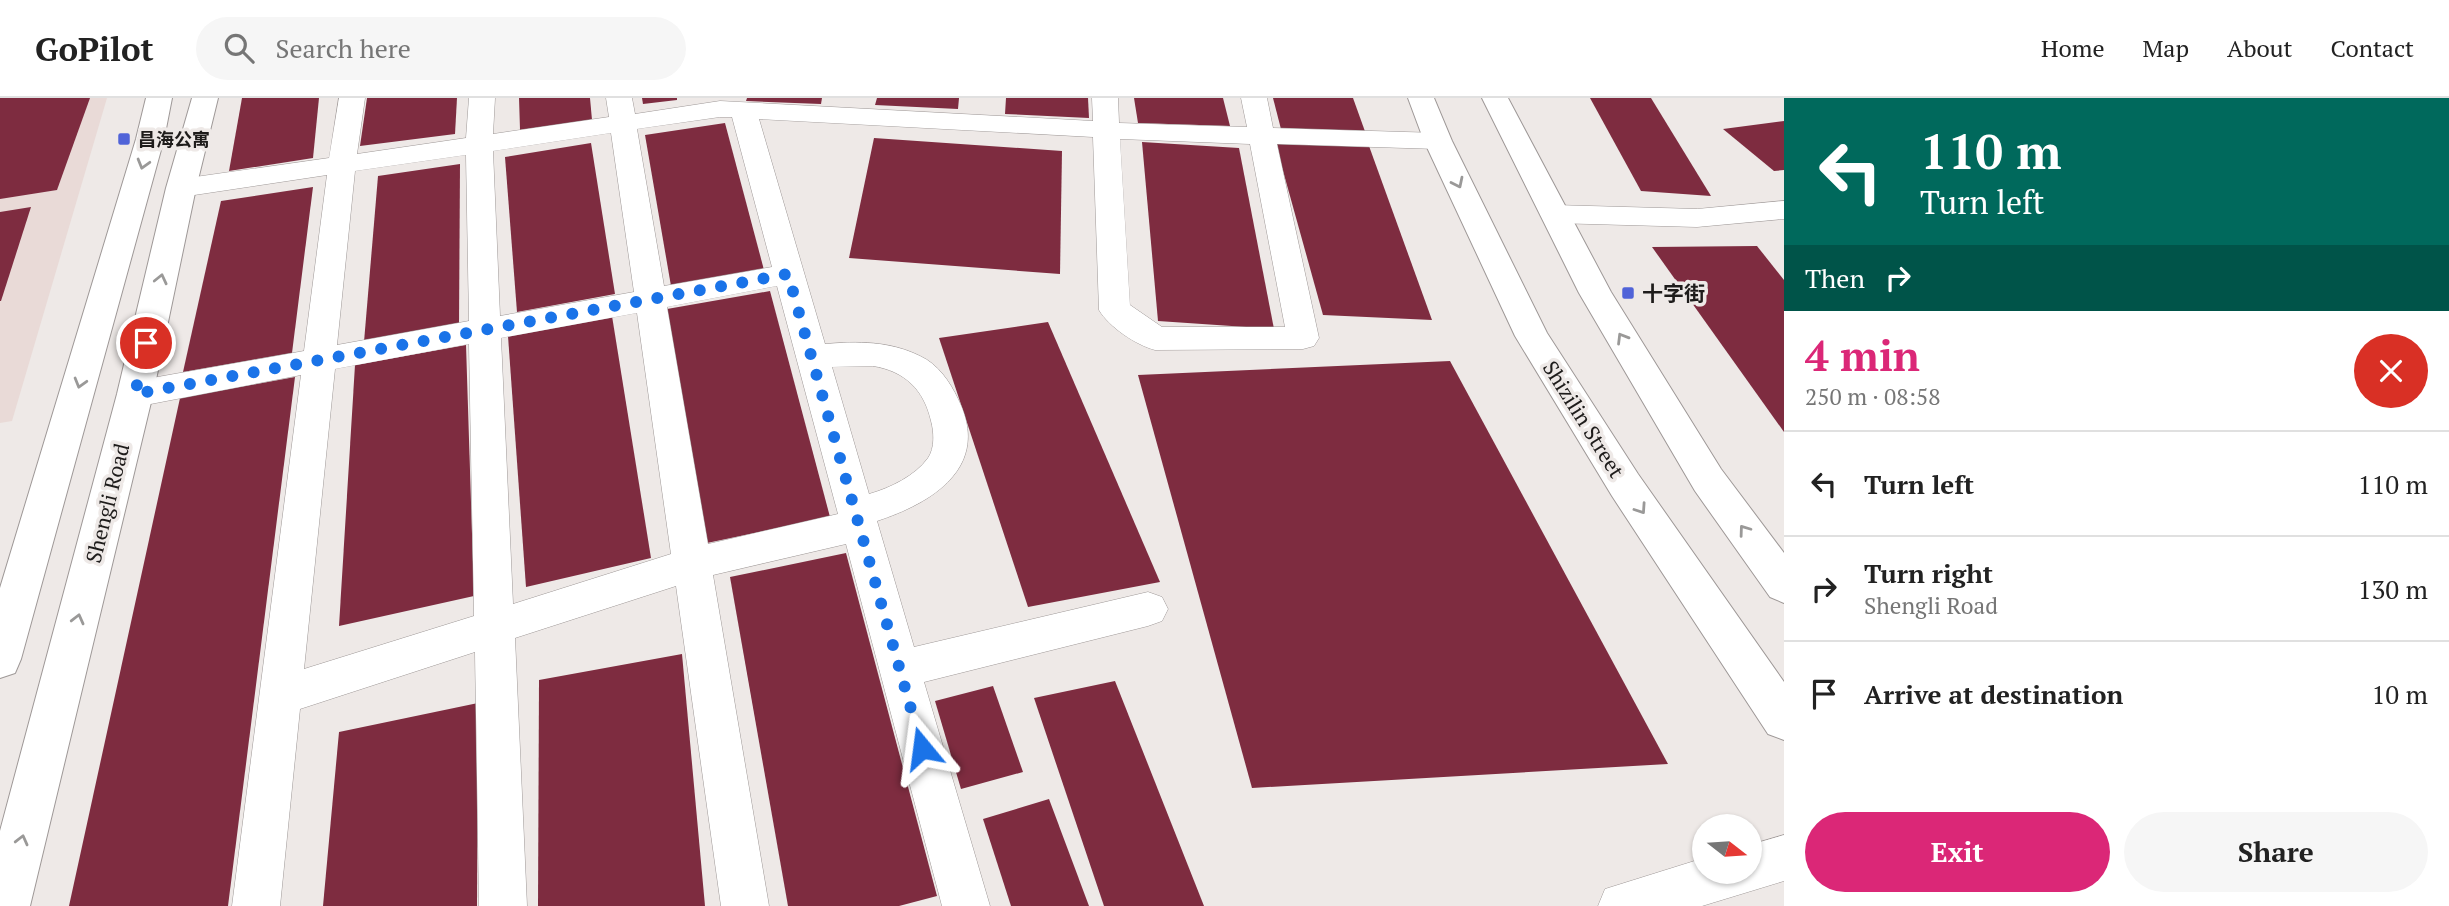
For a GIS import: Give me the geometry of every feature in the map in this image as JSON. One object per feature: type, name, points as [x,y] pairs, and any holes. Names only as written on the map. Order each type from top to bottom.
[{"type":"main road","points":[[0,659],[150,139],[159,98]]},
{"type":"main road","name":"Shengli Road","points":[[5,906],[135,394],[181,188],[205,98]]},
{"type":"main road","name":"Shizilin Street","points":[[1421,98],[1438,141],[1532,336],[1625,485],[1784,719]]},
{"type":"main road","points":[[1494,98],[1595,293],[1708,480],[1784,585]]},
{"type":"main road","points":[[1512,98],[1524,156]]},
{"type":"street","points":[[256,906],[352,98]]},
{"type":"street","points":[[482,98],[479,145],[503,906]]},
{"type":"street","points":[[1105,98],[1115,310],[1155,339],[1303,338],[1254,98]]},
{"type":"street","points":[[181,188],[479,145],[621,111],[849,107],[978,110],[1107,130],[1438,141]]},
{"type":"street","points":[[743,110],[967,906]]},
{"type":"street","points":[[621,111],[745,906]]},
{"type":"street","points":[[1554,214],[1697,218],[1784,210]]},
{"type":"street","points":[[135,394],[788,274]]},
{"type":"street","points":[[280,696],[692,564],[857,518],[918,491],[949,458],[951,422],[938,390],[909,364],[866,353],[812,357]]},
{"type":"street","points":[[900,669],[1148,609]]},
{"type":"street","points":[[1762,864],[1784,858]]},
{"type":"street","points":[[1622,906],[1697,884]]},
{"type":"shaded area","points":[[0,98],[107,98],[12,421],[0,423]]},
{"type":"building","points":[[0,98],[90,98],[57,190],[0,199]]},
{"type":"building","points":[[242,98],[319,98],[313,158],[229,171]]},
{"type":"building","points":[[367,98],[457,98],[455,134],[360,146]]},
{"type":"building","points":[[519,98],[590,98],[592,120],[520,130]]},
{"type":"building","points":[[642,98],[677,98],[677,100],[643,104]]},
{"type":"building","points":[[747,98],[822,98],[821,104],[746,101]]},
{"type":"building","points":[[877,98],[959,98],[958,109],[875,105]]},
{"type":"building","points":[[1006,98],[1088,98],[1089,118],[1005,114]]},
{"type":"building","points":[[1134,98],[1223,98],[1230,126],[1138,123]]},
{"type":"building","points":[[1273,98],[1353,98],[1367,137],[1282,133]]},
{"type":"building","points":[[1590,98],[1651,98],[1711,196],[1641,191]]},
{"type":"building","points":[[1784,121],[1784,170],[1774,171],[1723,129]]},
{"type":"building","points":[[725,123],[764,270],[671,286],[645,135]]},
{"type":"building","points":[[874,138],[1062,151],[1060,274],[849,258]]},
{"type":"building","points":[[1142,142],[1239,148],[1274,329],[1158,321]]},
{"type":"building","points":[[1275,142],[1369,146],[1432,320],[1323,315]]},
{"type":"building","points":[[591,143],[615,294],[517,312],[505,157]]},
{"type":"building","points":[[460,164],[459,326],[364,342],[378,176]]},
{"type":"building","points":[[313,187],[292,353],[183,372],[221,201]]},
{"type":"building","points":[[31,207],[1,301],[0,301],[0,212]]},
{"type":"building","points":[[1757,246],[1784,280],[1784,432],[1652,247]]},
{"type":"building","points":[[770,291],[830,517],[707,543],[667,309]]},
{"type":"building","points":[[612,316],[651,558],[526,587],[508,336]]},
{"type":"building","points":[[1048,322],[1160,582],[1028,607],[939,338]]},
{"type":"building","points":[[466,345],[474,596],[339,626],[355,365]]},
{"type":"building","points":[[1450,361],[1668,764],[1252,788],[1138,375]]},
{"type":"building","points":[[295,377],[228,906],[69,906],[180,398]]},
{"type":"building","points":[[846,553],[937,896],[899,906],[788,906],[730,577]]},
{"type":"building","points":[[682,654],[705,906],[538,906],[539,680]]},
{"type":"building","points":[[1115,681],[1204,906],[1104,906],[1034,698]]},
{"type":"building","points":[[993,686],[1023,772],[961,789],[935,701]]},
{"type":"building","points":[[478,703],[477,906],[323,906],[339,732]]},
{"type":"building","points":[[1049,799],[1089,906],[1011,906],[983,819]]},
{"type":"place","name":"昌海公寓","points":[[124,139]]},
{"type":"place","name":"十字街","points":[[1628,293]]},
{"type":"route","points":[[146,343],[135,394],[788,274],[922,748]]}]
